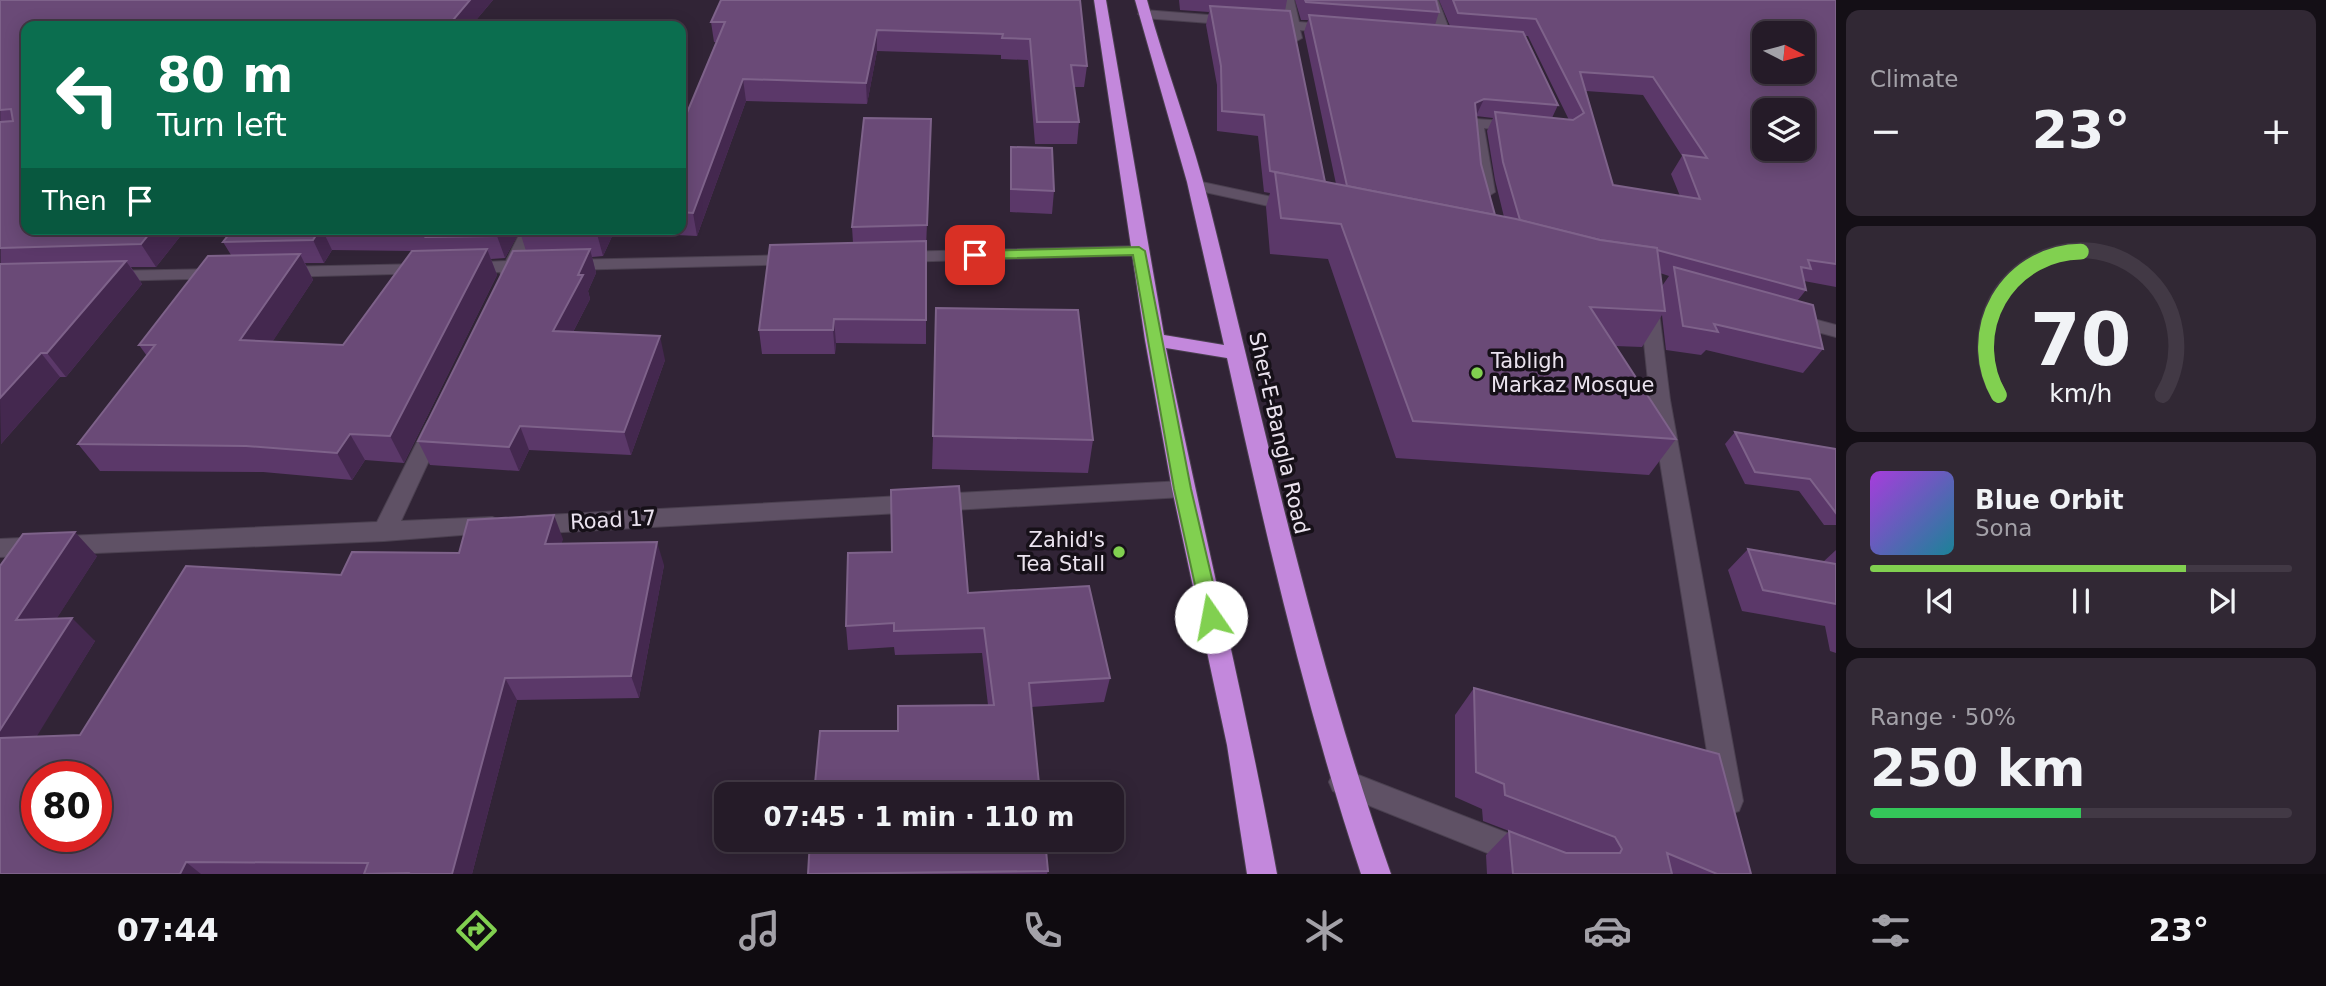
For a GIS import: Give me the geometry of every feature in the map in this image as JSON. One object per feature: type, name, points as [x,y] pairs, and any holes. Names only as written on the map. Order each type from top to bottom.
[{"type":"highway","points":[[1100,0],[1155,340],[1183,489],[1240,746],[1262,874]]},
{"type":"highway","name":"Sher-E-Bangla Road","points":[[1143,7],[1197,186],[1286,575],[1343,782],[1376,874]]},
{"type":"highway","points":[[1155,340],[1236,354]]},
{"type":"street","points":[[1288,0],[1298,53]]},
{"type":"street","points":[[1432,0],[1445,37]]},
{"type":"street","points":[[1143,7],[1292,26],[1348,30]]},
{"type":"street","points":[[1490,208],[1476,123],[1539,129]]},
{"type":"street","points":[[1197,186],[1318,212]]},
{"type":"street","points":[[500,291],[528,235]]},
{"type":"street","points":[[874,258],[1139,251]]},
{"type":"street","points":[[263,272],[818,259]]},
{"type":"street","points":[[97,277],[235,273]]},
{"type":"street","points":[[1646,278],[1660,400],[1732,820]]},
{"type":"street","points":[[1773,313],[1836,331]]},
{"type":"street","points":[[384,532],[442,412]]},
{"type":"street","name":"Road 17","points":[[0,548],[384,532],[1183,489]]},
{"type":"street","points":[[1343,782],[1577,874]]},
{"type":"building","points":[[0,0],[470,0],[452,21],[21,21],[21,235],[148,235],[141,244],[0,248],[0,122],[13,121],[11,109],[0,110]]},
{"type":"building","points":[[721,0],[1080,0],[1087,66],[1071,65],[1079,122],[1037,122],[1030,39],[1002,38],[1003,34],[877,30],[866,83],[743,79],[693,213],[686,212],[686,115],[725,22],[711,22]]},
{"type":"building","points":[[1305,0],[1436,0],[1439,12],[1306,2]]},
{"type":"building","points":[[1453,0],[1836,0],[1836,264],[1808,260],[1811,269],[1801,267],[1806,290],[1657,248],[1600,240],[1520,220],[1503,162],[1495,112],[1573,120],[1584,113],[1536,19],[1458,13]],"holes":[[[1580,72],[1653,77],[1707,158],[1683,155],[1700,199],[1613,185]]]},
{"type":"building","points":[[1210,6],[1290,11],[1325,182],[1270,171],[1264,115],[1222,111],[1221,66]]},
{"type":"building","points":[[1309,15],[1523,32],[1558,105],[1484,99],[1475,103],[1481,164],[1495,215],[1347,186]]},
{"type":"building","points":[[864,118],[931,119],[927,225],[852,227]]},
{"type":"building","points":[[1011,147],[1052,148],[1054,191],[1011,189]]},
{"type":"building","points":[[1275,172],[1516,219],[1600,240],[1657,248],[1665,311],[1590,307],[1676,439],[1413,421],[1341,224],[1281,218]]},
{"type":"building","points":[[228,235],[316,235],[313,240],[223,242]]},
{"type":"building","points":[[428,235],[498,235],[497,236],[426,237]]},
{"type":"building","points":[[926,241],[926,320],[834,319],[833,330],[759,330],[770,245]]},
{"type":"building","points":[[487,249],[390,436],[350,434],[337,453],[246,446],[78,444],[155,345],[139,345],[208,256],[300,254],[240,340],[343,345],[412,251]]},
{"type":"building","points":[[590,249],[578,275],[583,275],[553,331],[660,336],[624,432],[520,426],[509,447],[418,441],[513,251]]},
{"type":"building","points":[[126,261],[47,353],[41,353],[0,398],[0,264]]},
{"type":"building","points":[[1674,267],[1813,305],[1823,349],[1714,324],[1718,332],[1683,326]]},
{"type":"building","points":[[936,308],[1078,310],[1093,440],[933,436]]},
{"type":"building","points":[[1735,432],[1836,449],[1836,513],[1810,479],[1755,472]]},
{"type":"building","points":[[959,486],[968,593],[1089,586],[1110,678],[1029,683],[1039,782],[815,782],[820,731],[898,731],[898,706],[994,705],[984,628],[894,631],[894,623],[846,626],[848,553],[892,552],[891,490]]},
{"type":"building","points":[[554,515],[545,544],[657,542],[631,676],[505,678],[452,874],[364,874],[368,863],[186,862],[180,874],[0,874],[0,738],[80,735],[186,566],[341,575],[352,552],[459,553],[468,520]]},
{"type":"building","points":[[75,532],[16,620],[72,618],[0,730],[0,566],[23,534]]},
{"type":"building","points":[[1748,549],[1836,564],[1836,604],[1763,590]]},
{"type":"building","points":[[1474,688],[1719,754],[1751,874],[1717,874],[1667,853],[1672,874],[1513,874],[1509,831],[1566,853],[1620,853],[1622,849],[1615,837],[1505,795],[1504,784],[1476,772]]},
{"type":"building","points":[[809,852],[1046,852],[1048,871],[808,874]]},
{"type":"place","name":"Tabligh Markaz Mosque","points":[[1477,373]]},
{"type":"place","name":"Zahid's Tea Stall","points":[[1119,552]]},
{"type":"route","points":[[975,255],[1139,251],[1183,489],[1211,617]]}]
